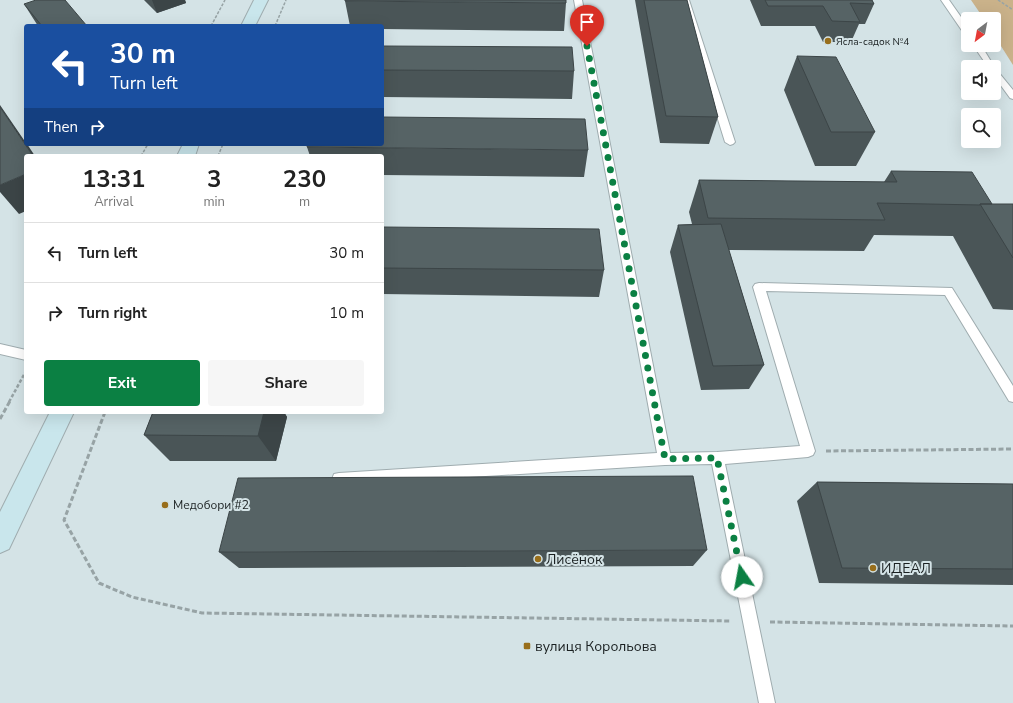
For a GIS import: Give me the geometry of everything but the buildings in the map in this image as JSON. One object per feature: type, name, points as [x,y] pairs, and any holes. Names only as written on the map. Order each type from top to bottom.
[{"type":"street","points":[[249,24],[261,0]]},
{"type":"street","points":[[0,540],[61,414]]},
{"type":"lane","points":[[578,0],[665,459]]},
{"type":"lane","points":[[685,0],[730,142]]},
{"type":"lane","points":[[945,0],[961,23]]},
{"type":"lane","points":[[1001,80],[1013,96]]},
{"type":"lane","points":[[323,480],[665,459],[717,458],[808,451],[759,287],[948,291],[1013,397]]},
{"type":"lane","points":[[0,349],[24,355]]},
{"type":"lane","points":[[717,458],[767,703]]},
{"type":"path","points":[[212,24],[225,0]]},
{"type":"path","points":[[276,24],[286,0]]},
{"type":"path","points":[[998,0],[1013,10]]},
{"type":"path","points":[[0,419],[24,374]]},
{"type":"path","points":[[104,414],[64,520],[99,583],[132,597],[202,613],[1013,626]]},
{"type":"path","points":[[808,451],[1013,449]]},
{"type":"shaded area","points":[[971,0],[1013,0],[1013,65],[1001,46],[1001,12],[979,12]]},
{"type":"place","name":"Ясла-садок №4","points":[[828,41]]},
{"type":"place","name":"Медобори #2","points":[[165,505]]},
{"type":"place","name":"Лисёнок","points":[[538,559]]},
{"type":"place","name":"ИДЕАЛ","points":[[873,568]]},
{"type":"place","name":"вулиця Корольова","points":[[527,646]]},
{"type":"route","points":[[587,46],[665,459],[717,458],[742,577]]}]
